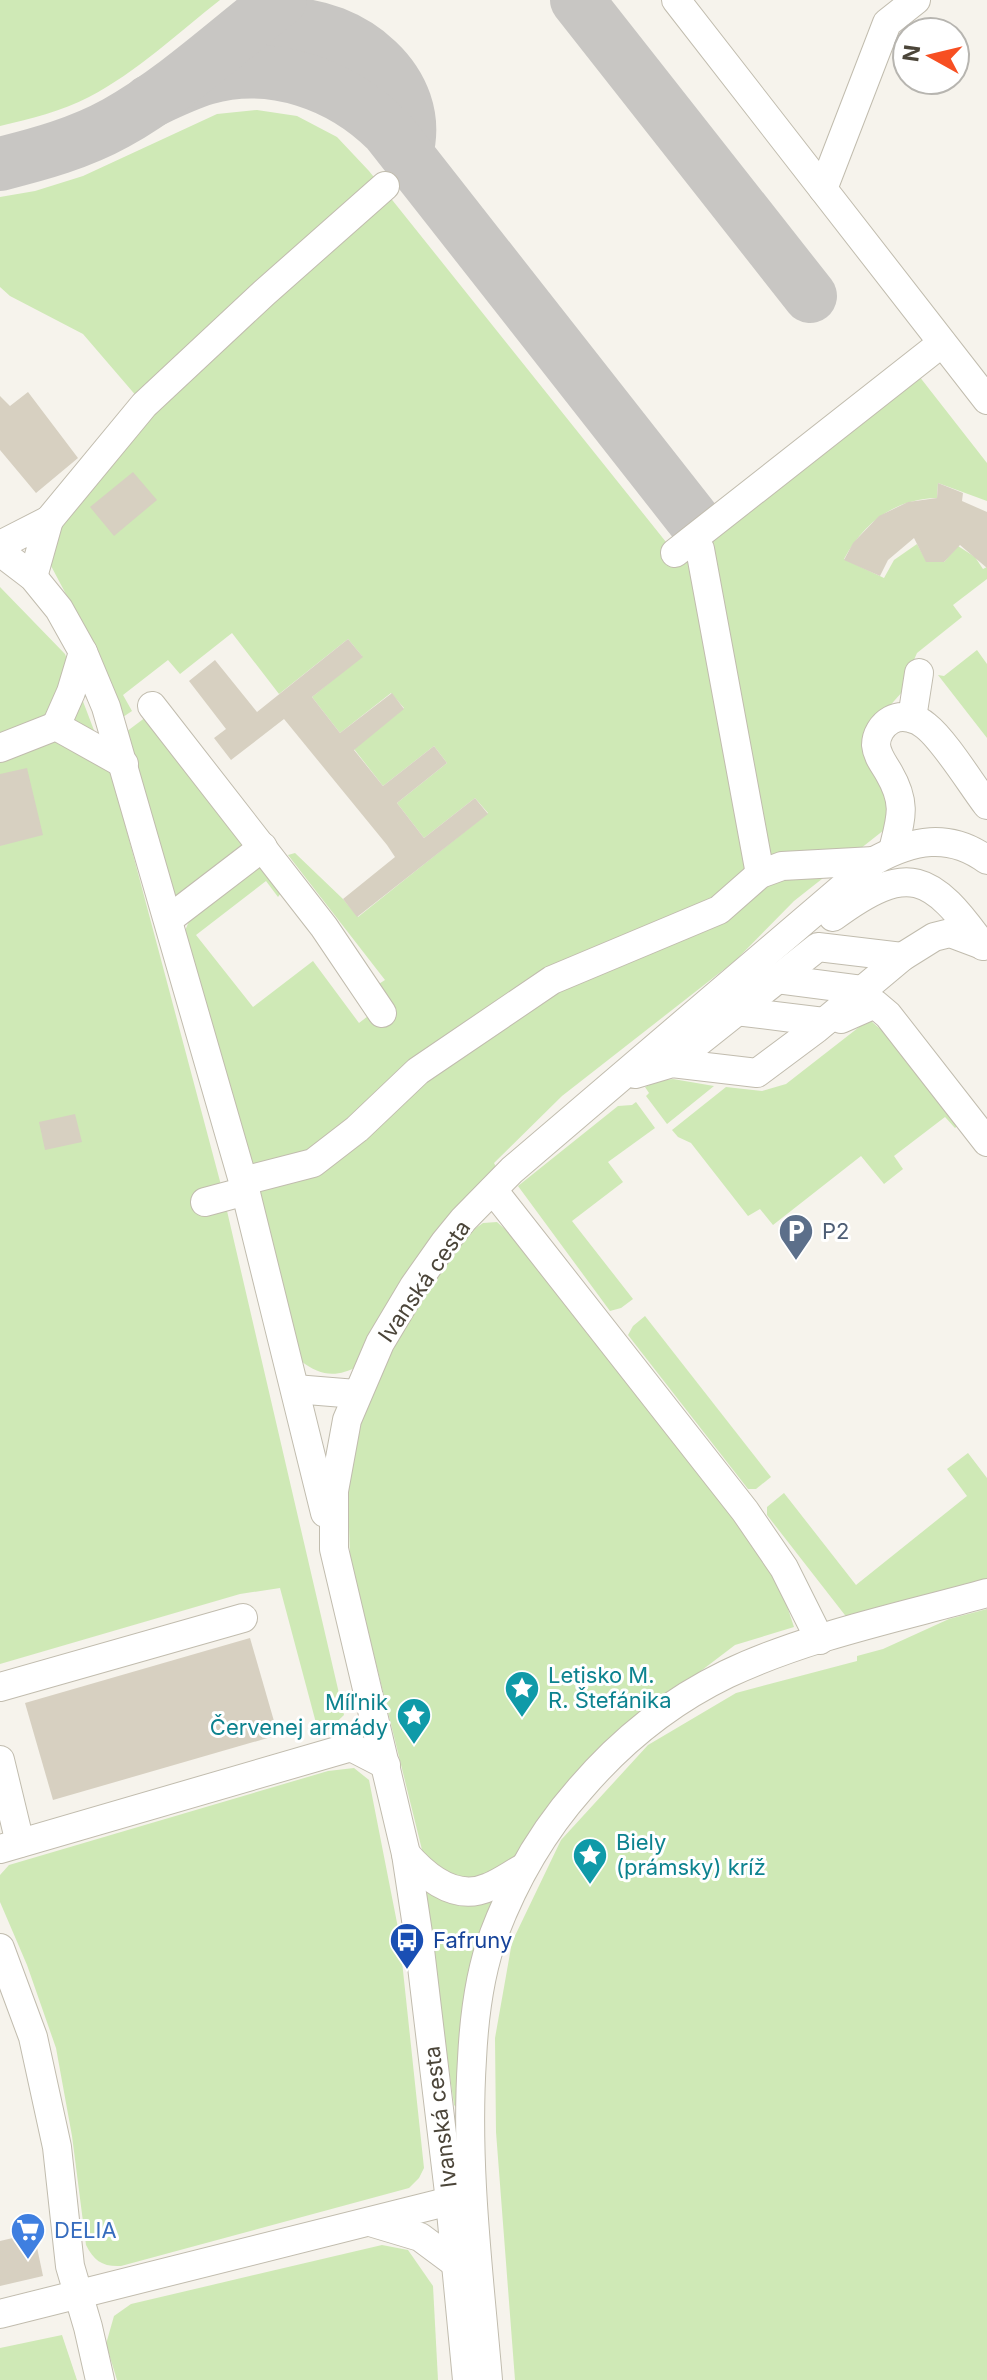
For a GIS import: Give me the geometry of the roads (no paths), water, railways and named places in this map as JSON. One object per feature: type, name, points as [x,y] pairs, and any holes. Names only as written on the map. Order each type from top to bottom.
[{"type":"street","points":[[676,0],[987,400]]},
{"type":"street","points":[[823,189],[887,23],[916,0]]},
{"type":"street","points":[[334,1549],[245,1186],[106,707],[83,652],[59,609],[33,577],[1,553],[49,520],[144,405],[385,186]]},
{"type":"street","points":[[760,874],[687,551],[942,343]]},
{"type":"street","points":[[33,577],[49,520]]},
{"type":"street","points":[[0,748],[56,726],[71,692],[83,652]]},
{"type":"street","points":[[912,718],[919,673]]},
{"type":"street","points":[[152,706],[324,927],[382,1013]]},
{"type":"street","points":[[884,856],[901,817],[902,799],[879,758],[876,742],[878,734],[889,721],[899,717],[912,718],[929,727],[987,805]]},
{"type":"street","points":[[56,726],[124,764]]},
{"type":"street","points":[[795,930],[884,856],[912,843],[954,845],[987,860]]},
{"type":"street","points":[[169,919],[263,847]]},
{"type":"street","points":[[205,1202],[313,1163],[357,1129],[418,1071],[552,980],[719,910],[760,874],[782,866],[884,856]]},
{"type":"street","name":"Ivanská cesta","points":[[467,2380],[450,2201],[406,1854],[334,1549],[334,1491],[347,1420],[356,1394],[380,1343],[414,1286],[463,1220],[512,1170],[795,930],[830,919],[877,887],[901,881],[938,893],[960,915],[984,949]]},
{"type":"street","points":[[672,1063],[757,1073],[934,937],[950,933],[984,949]]},
{"type":"street","points":[[621,1079],[672,1063],[818,947],[855,996]]},
{"type":"street","points":[[767,987],[855,996]]},
{"type":"street","points":[[767,987],[855,996],[875,1004],[888,1015],[987,1142]]},
{"type":"street","points":[[493,1190],[745,1511],[784,1568],[820,1640]]},
{"type":"street","points":[[295,1389],[356,1394]]},
{"type":"street","name":"Ivanská cesta","points":[[488,2380],[469,2160],[469,2106],[477,2007],[493,1936],[523,1868],[560,1812],[605,1761],[656,1715],[685,1696],[729,1673],[820,1640],[987,1593]]},
{"type":"street","points":[[0,1687],[243,1618]]},
{"type":"street","points":[[351,1747],[370,1702]]},
{"type":"street","points":[[0,1760],[10,1846],[351,1747],[386,1765]]},
{"type":"street","name":"Ivanská cesta","points":[[406,1854],[425,1876],[446,1887],[461,1890],[478,1891],[523,1868]]},
{"type":"street","points":[[0,1948],[33,2037],[57,2147],[70,2266],[100,2380]]},
{"type":"street","points":[[0,2314],[450,2201],[474,2220]]},
{"type":"street","points":[[370,2222],[420,2237],[455,2263]]},
{"type":"place","name":"P2","points":[[796,1262]]},
{"type":"place","name":"Letisko M. R. Štefánika","points":[[522,1719]]},
{"type":"place","name":"Míľnik Červenej armády","points":[[414,1746]]},
{"type":"place","name":"Biely (prámsky) kríž","points":[[590,1886]]},
{"type":"place","name":"Fafruny","points":[[407,1971]]},
{"type":"place","name":"DELIA","points":[[28,2261]]}]
